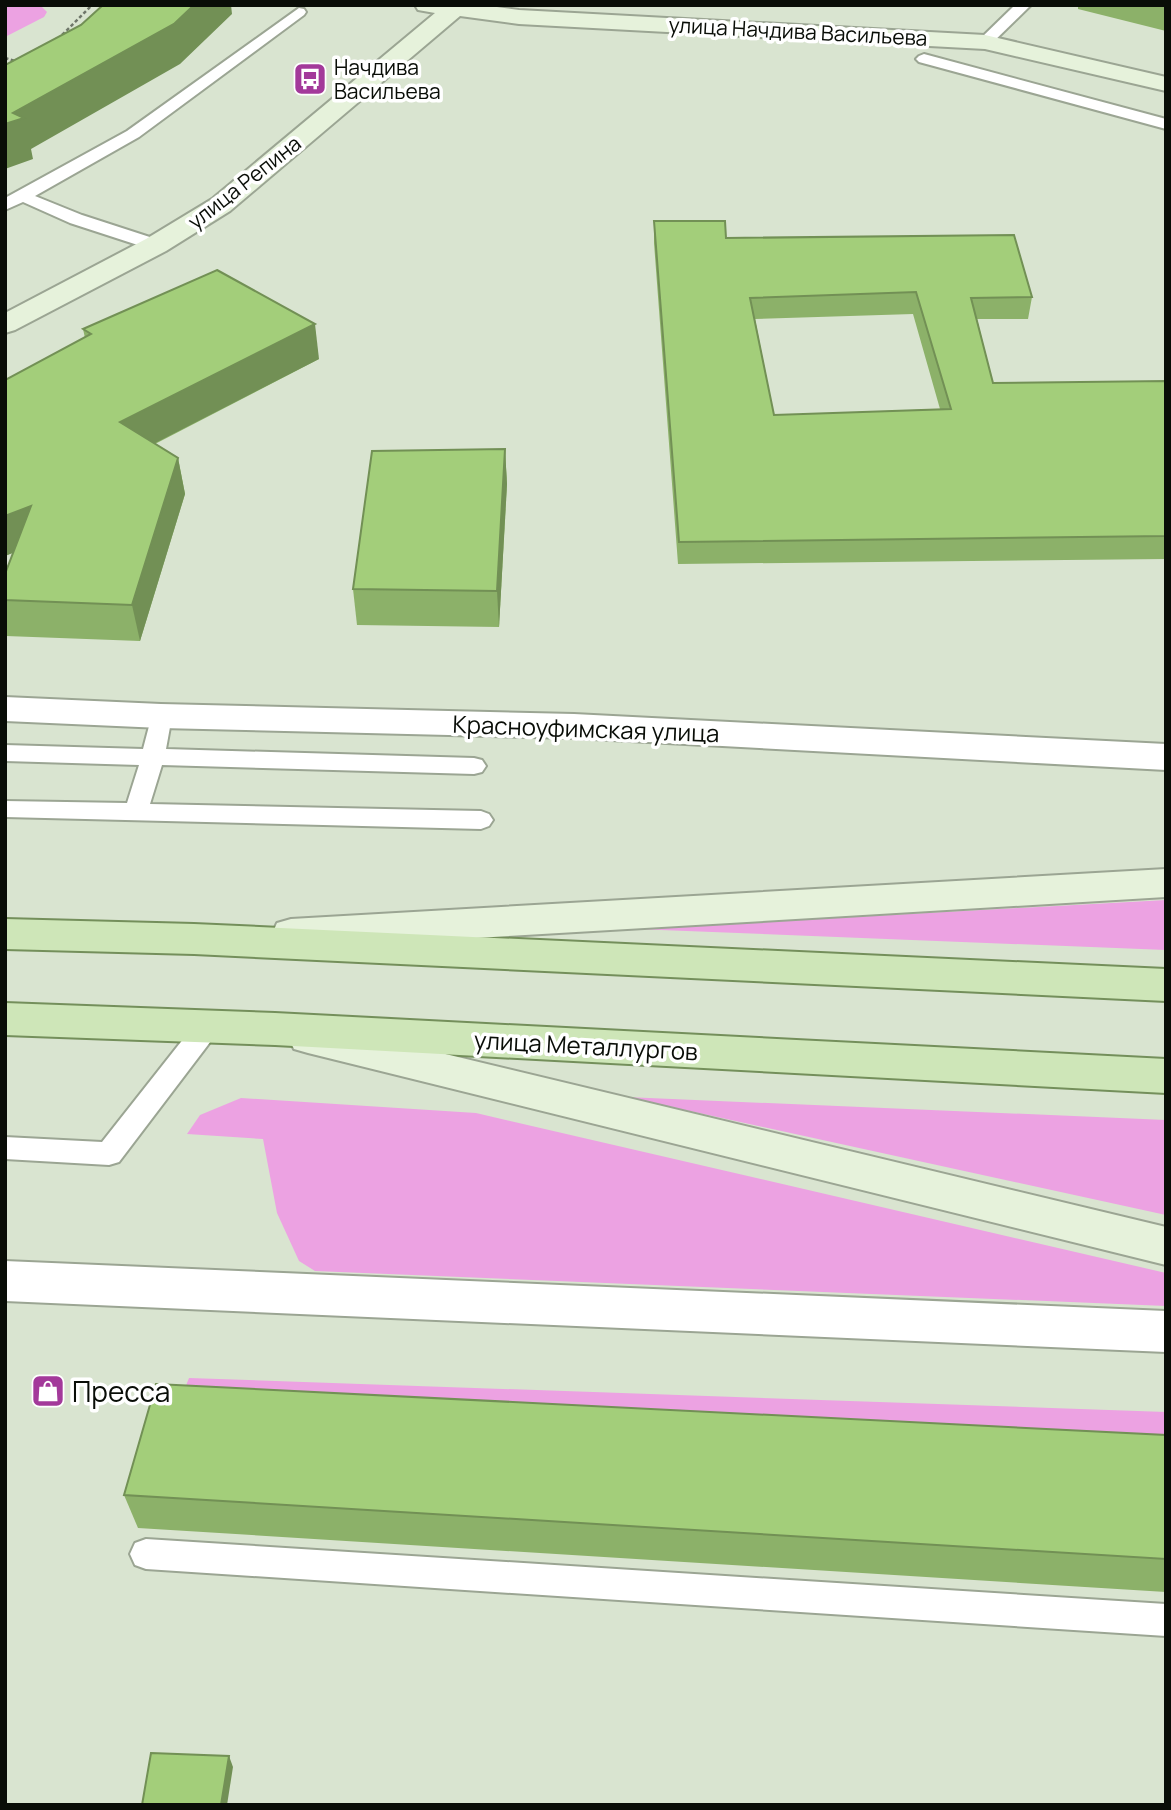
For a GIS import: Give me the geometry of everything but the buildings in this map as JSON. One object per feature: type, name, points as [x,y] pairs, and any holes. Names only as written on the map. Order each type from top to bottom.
[{"type":"main road","points":[[5,934],[194,939],[1166,985]]},
{"type":"main road","name":"улица Металлургов","points":[[5,1019],[275,1029],[1166,1076]]},
{"type":"street","name":"улица Начдива Васильева","points":[[426,5],[533,17],[985,42],[1166,84]]},
{"type":"street","name":"улица Репина","points":[[5,324],[156,245],[221,205],[456,8]]},
{"type":"street","name":"Красноуфимская улица","points":[[5,709],[161,716],[574,726],[1166,757]]},
{"type":"street","points":[[194,939],[1166,883]]},
{"type":"street","points":[[275,1029],[1166,1246]]},
{"type":"street","points":[[5,1281],[1166,1332]]},
{"type":"lane","points":[[985,42],[1024,5]]},
{"type":"lane","points":[[5,205],[133,134],[299,12]]},
{"type":"lane","points":[[944,39],[924,60],[1166,124]]},
{"type":"lane","points":[[22,196],[76,219],[156,245]]},
{"type":"lane","points":[[136,811],[153,757],[161,716]]},
{"type":"lane","points":[[5,753],[474,766]]},
{"type":"lane","points":[[5,809],[481,820]]},
{"type":"lane","points":[[5,1148],[109,1154],[208,1026]]},
{"type":"lane","points":[[146,1554],[1166,1620]]},
{"type":"path","points":[[57,41],[92,5]]},
{"type":"path","points":[[5,58],[20,63],[13,67]]},
{"type":"shaded area","points":[[5,5],[40,5],[47,12],[44,17],[5,37]]},
{"type":"shaded area","points":[[1166,900],[1166,950],[635,929]]},
{"type":"shaded area","points":[[626,1097],[1166,1120],[1166,1215]]},
{"type":"shaded area","points":[[241,1098],[476,1113],[1166,1273],[1166,1306],[315,1271],[299,1261],[277,1213],[263,1139],[187,1134],[200,1115]]},
{"type":"shaded area","points":[[189,1378],[1166,1412],[1166,1456],[177,1408]]},
{"type":"place","name":"Начдива Васильева","points":[[310,79]]},
{"type":"place","name":"Пресса","points":[[48,1391]]}]
